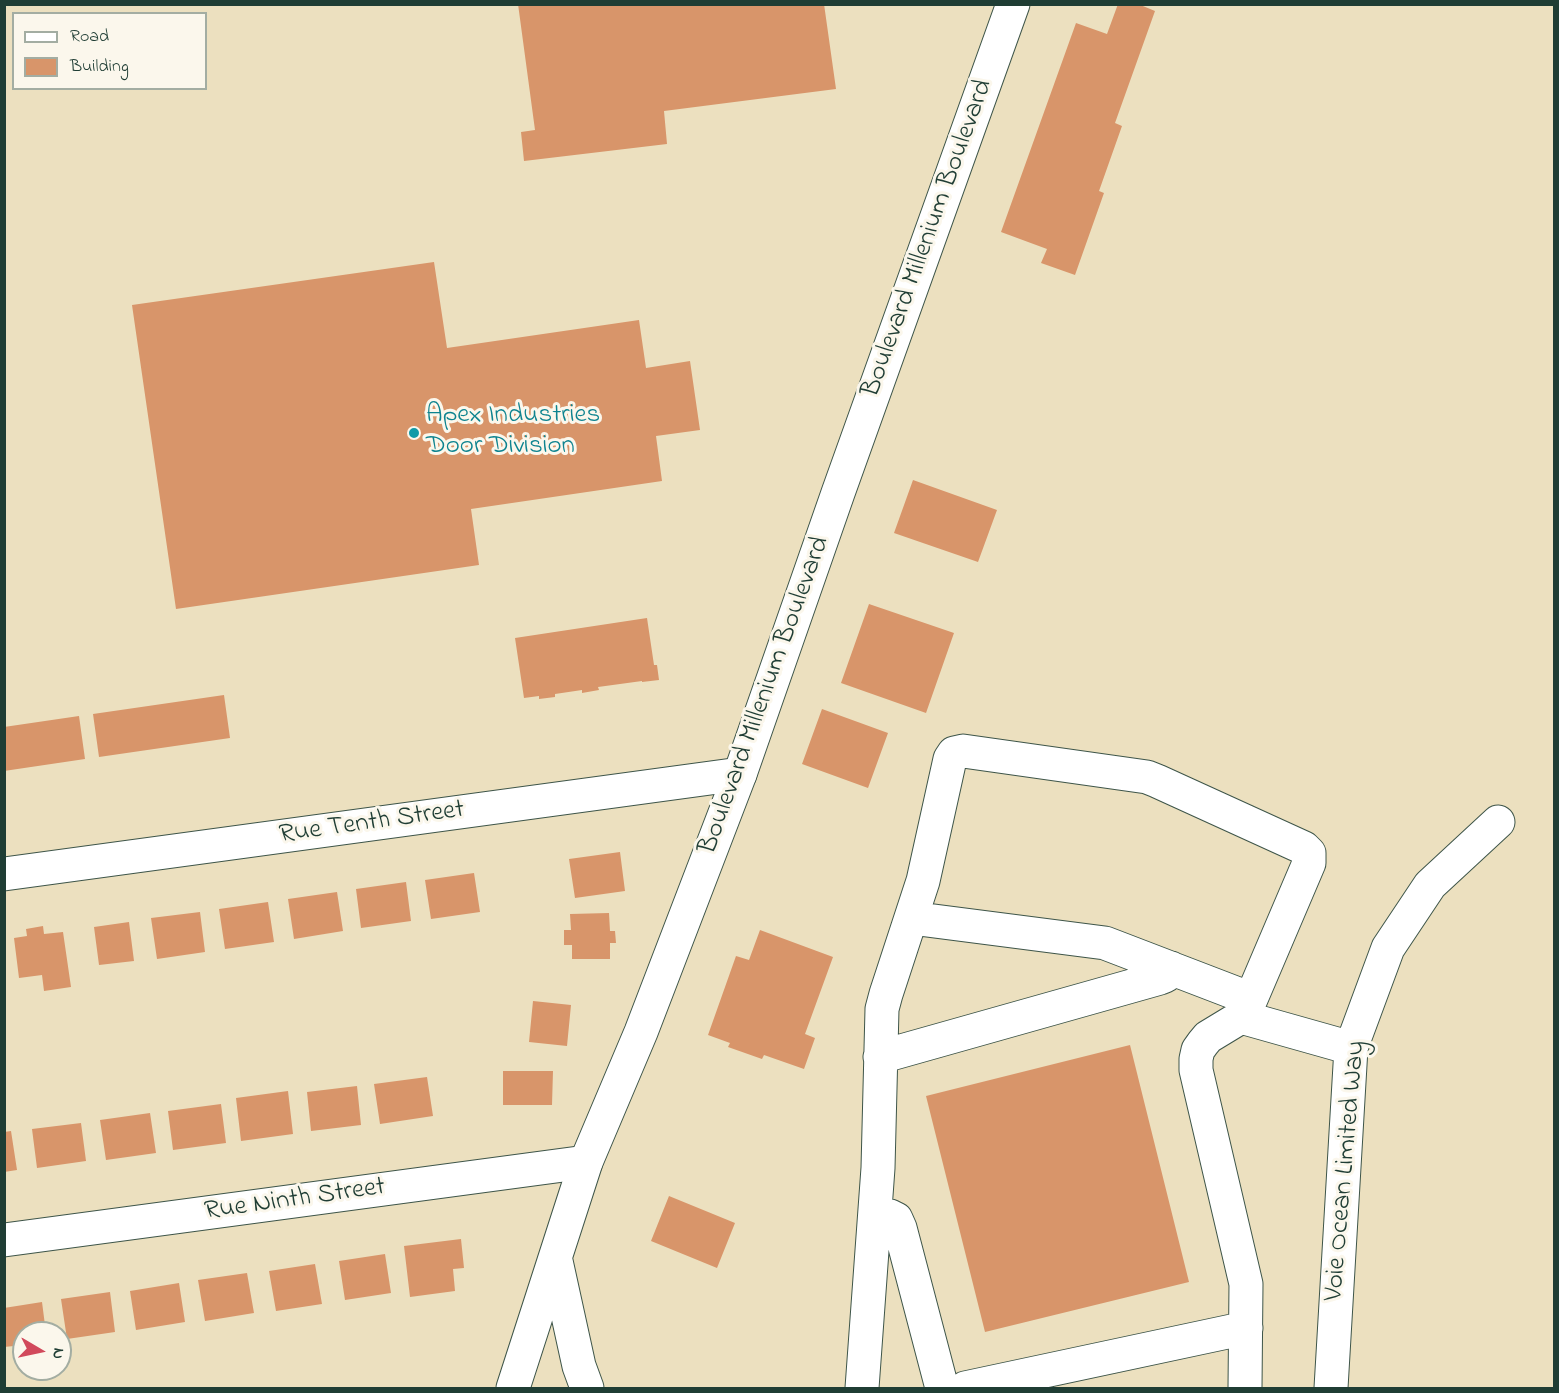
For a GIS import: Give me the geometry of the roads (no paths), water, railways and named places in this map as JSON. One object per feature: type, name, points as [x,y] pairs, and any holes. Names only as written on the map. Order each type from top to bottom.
[{"type":"street","name":"Boulevard Millenium Boulevard","points":[[513,1389],[586,1162],[641,1032],[740,774],[1013,4]]},
{"type":"street","points":[[862,1389],[878,1168],[881,1017],[885,994],[923,881],[950,759],[954,753],[963,751],[1147,777],[1309,853],[1309,863],[1246,1008],[1208,1037],[1198,1050],[1196,1059],[1196,1070],[1244,1269],[1246,1284],[1245,1389]]},
{"type":"street","name":"Rue Tenth Street","points":[[4,874],[740,774]]},
{"type":"street","name":"Voie Ocean Limited Way","points":[[1331,1389],[1351,1048],[1388,948],[1430,885],[1498,822]]},
{"type":"street","points":[[911,918],[1097,941],[1171,968],[1246,1008],[1351,1048]]},
{"type":"street","points":[[880,1057],[1161,978],[1171,968]]},
{"type":"street","name":"Rue Ninth Street","points":[[4,1240],[586,1162]]},
{"type":"street","points":[[875,1215],[890,1216],[896,1219],[900,1228],[942,1389]]},
{"type":"street","points":[[555,1259],[579,1366],[587,1389]]},
{"type":"street","points":[[965,1389],[1246,1328]]},
{"type":"place","name":"Apex Industries Door Division","points":[[414,433]]}]
